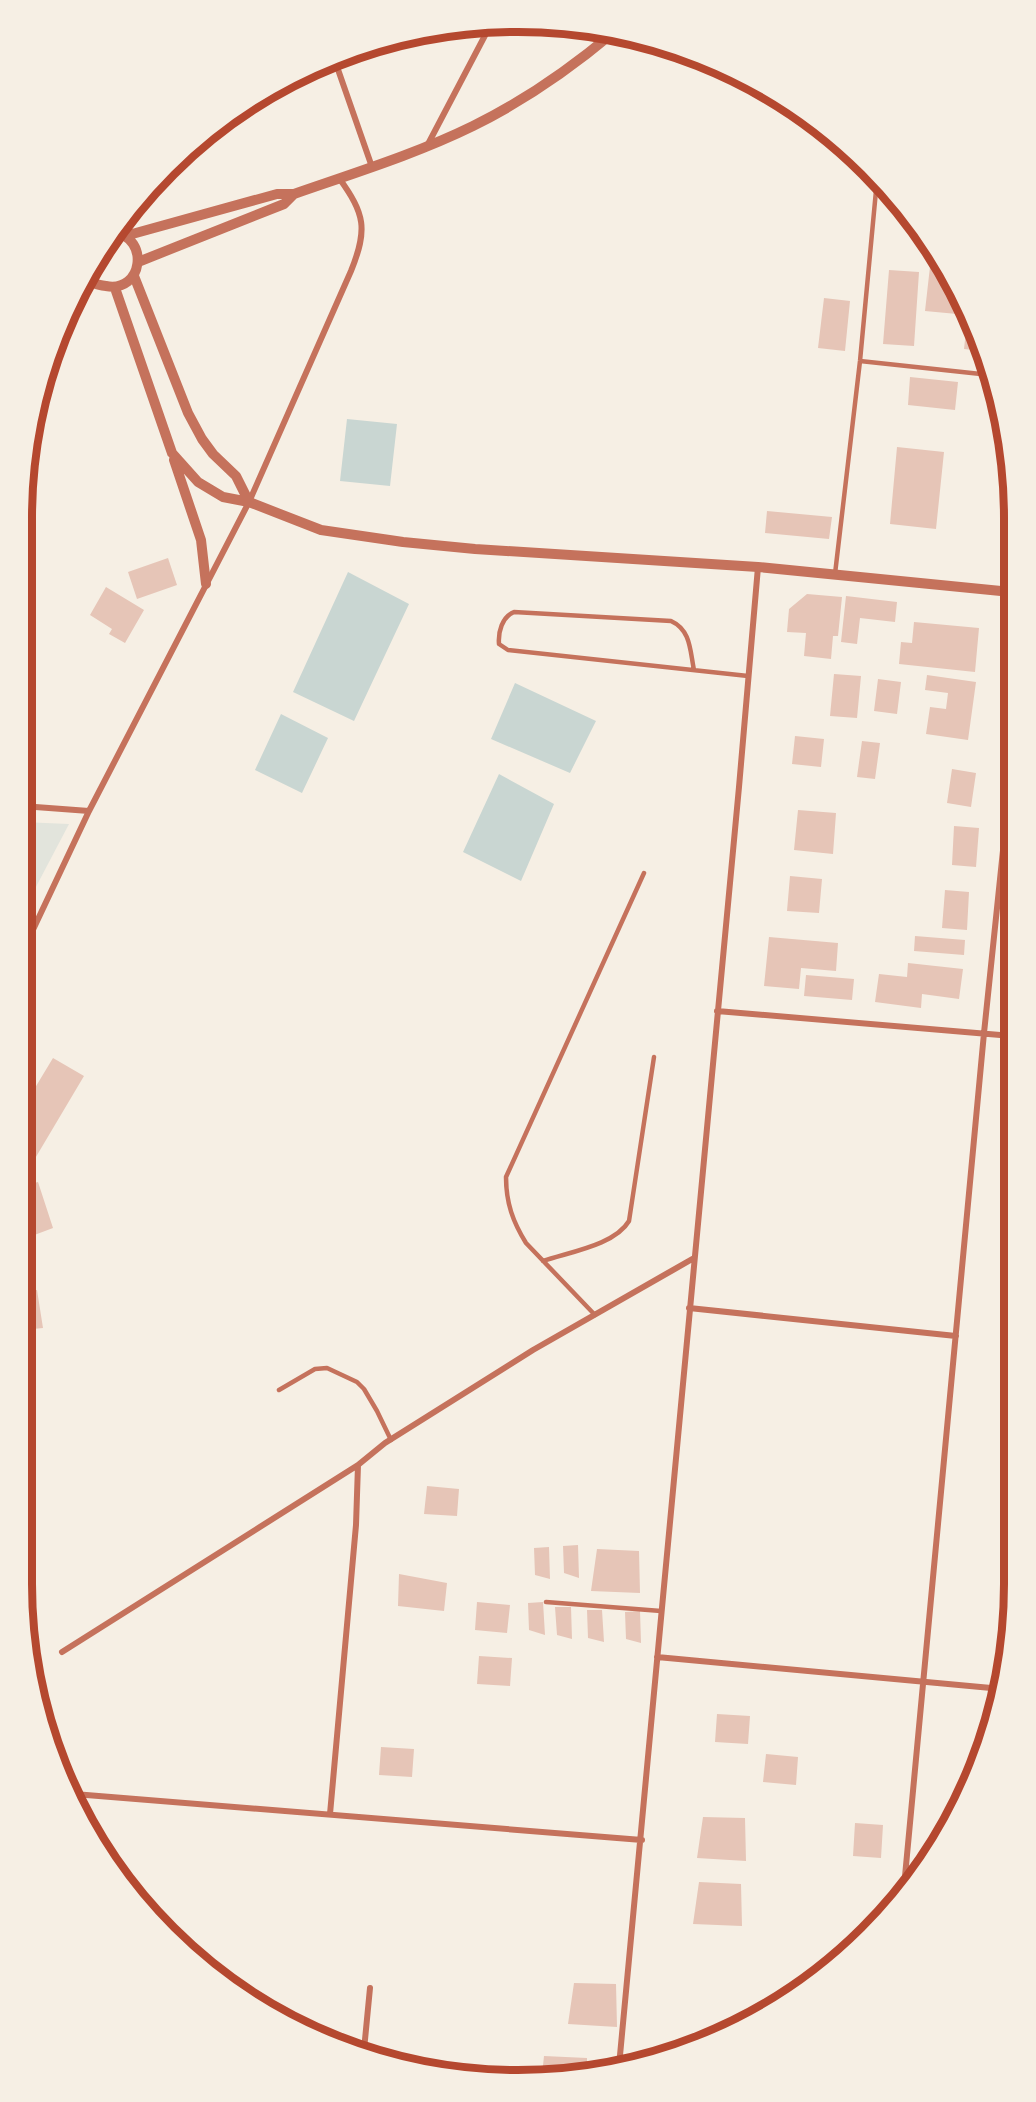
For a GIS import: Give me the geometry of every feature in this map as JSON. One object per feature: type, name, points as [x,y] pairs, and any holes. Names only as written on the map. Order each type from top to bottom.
[{"type":"street","points":[[427,146],[486,33]]},
{"type":"street","points":[[93,283],[116,288],[129,282],[134,276],[138,262],[135,247],[125,236],[277,194],[294,194],[427,146],[475,125],[533,92],[580,61],[606,40]]},
{"type":"street","points":[[337,67],[372,167]]},
{"type":"street","points":[[32,932],[89,811],[249,502],[358,253],[362,236],[359,209],[339,178]]},
{"type":"street","points":[[138,262],[284,204],[294,194]]},
{"type":"street","points":[[134,276],[188,412],[213,454],[236,476],[249,502]]},
{"type":"street","points":[[116,288],[201,540],[206,584]]},
{"type":"street","points":[[172,453],[198,482],[224,497],[249,502],[321,530],[403,542],[475,549],[758,567],[1004,591]]},
{"type":"street","points":[[620,2059],[642,1840],[661,1611],[758,567]]},
{"type":"street","points":[[32,807],[89,811]]},
{"type":"street","points":[[905,1879],[1004,841]]},
{"type":"street","points":[[717,1011],[1004,1035]]},
{"type":"street","points":[[62,1652],[358,1465],[391,1440],[533,1350],[694,1258]]},
{"type":"street","points":[[689,1308],[956,1336]]},
{"type":"street","points":[[330,1814],[356,1525],[358,1465]]},
{"type":"street","points":[[657,1657],[993,1688]]},
{"type":"street","points":[[80,1794],[642,1840]]},
{"type":"street","points":[[364,2046],[370,1988]]},
{"type":"lane","points":[[835,574],[860,361],[876,189]]},
{"type":"lane","points":[[860,361],[983,374]]},
{"type":"lane","points":[[694,670],[684,630],[671,621],[514,612],[506,618],[499,638],[499,644],[508,650],[748,676]]},
{"type":"lane","points":[[595,1315],[526,1243],[512,1218],[507,1202],[506,1177],[644,873]]},
{"type":"lane","points":[[543,1261],[611,1239],[623,1231],[629,1221],[654,1057]]},
{"type":"lane","points":[[279,1390],[315,1369],[327,1368],[357,1382],[364,1389],[391,1440]]},
{"type":"lane","points":[[546,1602],[661,1611]]},
{"type":"shaded area","points":[[347,419],[397,424],[390,486],[340,481]]},
{"type":"shaded area","points":[[348,572],[409,604],[354,721],[293,692]]},
{"type":"shaded area","points":[[515,683],[596,721],[570,773],[491,739]]},
{"type":"shaded area","points":[[281,714],[328,738],[302,793],[255,770]]},
{"type":"shaded area","points":[[499,774],[554,804],[521,881],[463,852]]},
{"type":"shaded area","points":[[32,822],[69,824],[32,894]]},
{"type":"building","points":[[931,261],[954,303],[957,314],[925,311]]},
{"type":"building","points":[[889,270],[919,272],[914,346],[883,344]]},
{"type":"building","points":[[824,298],[850,301],[845,351],[818,348]]},
{"type":"building","points":[[966,330],[974,350],[964,349]]},
{"type":"building","points":[[910,377],[958,382],[955,410],[908,405]]},
{"type":"building","points":[[897,447],[944,452],[936,529],[890,524]]},
{"type":"building","points":[[767,511],[832,517],[829,539],[765,533]]},
{"type":"building","points":[[168,558],[177,585],[137,599],[128,572]]},
{"type":"building","points":[[106,587],[144,610],[125,643],[109,634],[112,629],[90,615]]},
{"type":"building","points":[[807,594],[842,597],[838,636],[833,636],[831,659],[804,656],[806,633],[787,632],[789,609]]},
{"type":"building","points":[[846,596],[897,602],[895,622],[860,618],[857,644],[841,642]]},
{"type":"building","points":[[914,622],[979,628],[975,672],[899,664],[901,642],[912,643]]},
{"type":"building","points":[[834,674],[861,676],[857,718],[830,716]]},
{"type":"building","points":[[927,675],[976,682],[968,740],[926,734],[930,707],[946,709],[948,693],[925,690]]},
{"type":"building","points":[[878,679],[901,682],[897,714],[874,711]]},
{"type":"building","points":[[795,736],[824,739],[821,767],[792,764]]},
{"type":"building","points":[[862,741],[880,743],[875,779],[857,777]]},
{"type":"building","points":[[952,769],[976,773],[971,807],[947,803]]},
{"type":"building","points":[[798,810],[836,813],[833,854],[794,850]]},
{"type":"building","points":[[954,826],[979,828],[976,867],[952,865]]},
{"type":"building","points":[[790,876],[822,879],[819,913],[787,911]]},
{"type":"building","points":[[945,890],[969,892],[967,930],[942,928]]},
{"type":"building","points":[[915,936],[965,940],[964,955],[914,951]]},
{"type":"building","points":[[769,937],[838,943],[836,971],[801,968],[799,989],[764,986]]},
{"type":"building","points":[[908,963],[963,969],[959,999],[922,994],[921,1008],[875,1002],[879,974],[907,977]]},
{"type":"building","points":[[806,975],[854,979],[852,1000],[804,996]]},
{"type":"building","points":[[53,1058],[84,1076],[32,1164],[32,1093]]},
{"type":"building","points":[[38,1182],[53,1228],[32,1236],[32,1184]]},
{"type":"building","points":[[32,1290],[37,1290],[43,1328],[33,1329],[34,1336],[32,1336]]},
{"type":"building","points":[[427,1486],[459,1489],[457,1516],[424,1514]]},
{"type":"building","points":[[578,1545],[579,1578],[564,1573],[563,1546]]},
{"type":"building","points":[[549,1547],[550,1579],[535,1575],[534,1548]]},
{"type":"building","points":[[597,1549],[639,1551],[640,1593],[591,1591]]},
{"type":"building","points":[[399,1574],[447,1583],[444,1611],[398,1606]]},
{"type":"building","points":[[477,1602],[510,1605],[507,1633],[475,1630]]},
{"type":"building","points":[[543,1602],[545,1635],[529,1630],[528,1603]]},
{"type":"building","points":[[555,1607],[571,1607],[572,1639],[557,1635]]},
{"type":"building","points":[[587,1610],[602,1610],[604,1642],[588,1638]]},
{"type":"building","points":[[640,1611],[641,1643],[626,1639],[625,1612]]},
{"type":"building","points":[[479,1656],[512,1658],[510,1686],[477,1684]]},
{"type":"building","points":[[717,1714],[750,1716],[748,1744],[715,1742]]},
{"type":"building","points":[[381,1747],[414,1749],[412,1777],[379,1775]]},
{"type":"building","points":[[766,1754],[798,1757],[796,1785],[763,1782]]},
{"type":"building","points":[[703,1817],[745,1818],[746,1861],[697,1858]]},
{"type":"building","points":[[855,1823],[883,1825],[881,1858],[853,1856]]},
{"type":"building","points":[[699,1882],[741,1884],[742,1926],[693,1924]]},
{"type":"building","points":[[574,1983],[616,1984],[617,2027],[568,2024]]},
{"type":"building","points":[[544,2056],[587,2058],[587,2065],[543,2069]]}]
